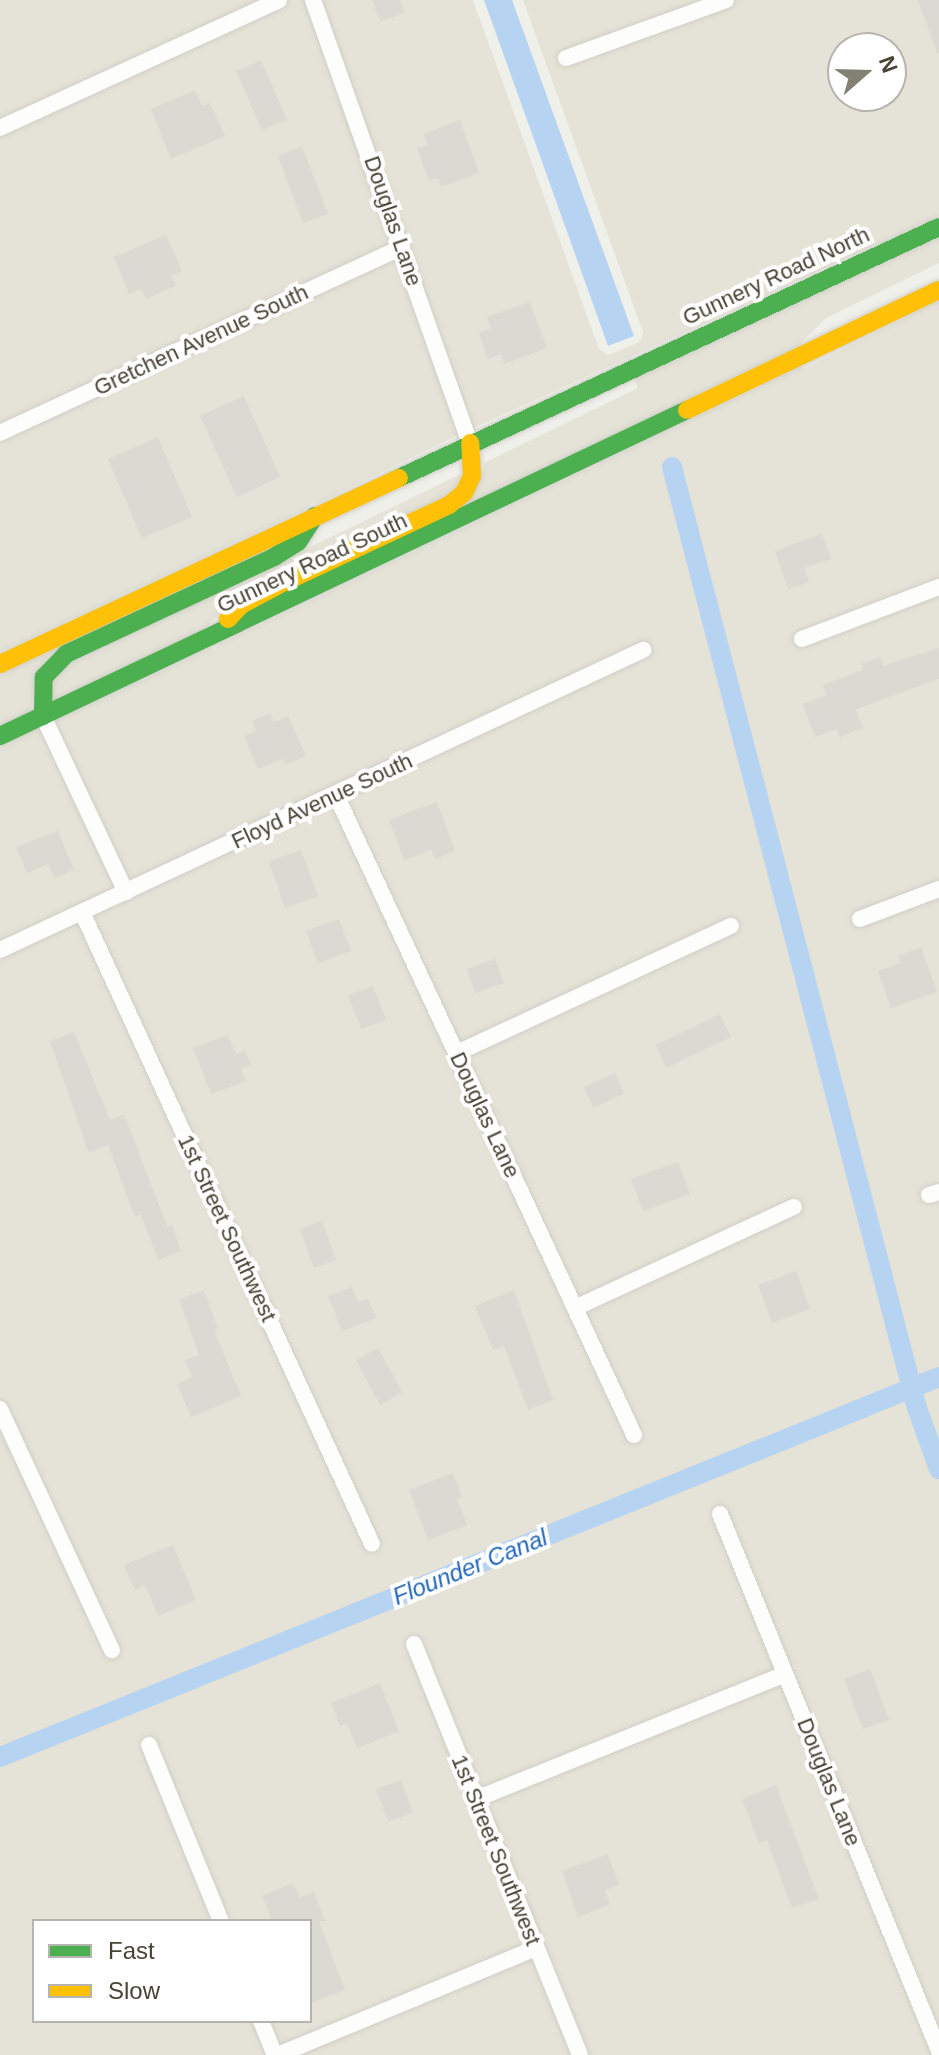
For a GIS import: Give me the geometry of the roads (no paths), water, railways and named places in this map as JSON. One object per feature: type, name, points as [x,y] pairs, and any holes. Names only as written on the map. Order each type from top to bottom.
[{"type":"main road","name":"Gunnery Road North","points":[[633,369],[939,227]]},
{"type":"main road","points":[[804,355],[830,327],[939,274]]},
{"type":"main road","points":[[804,355],[939,290]]},
{"type":"main road","name":"Gunnery Road South","points":[[0,736],[804,355]]},
{"type":"main road","name":"Gunnery Road South","points":[[0,664],[633,369]]},
{"type":"main road","points":[[213,636],[241,605],[449,505],[464,493],[472,476],[470,443]]},
{"type":"main road","points":[[43,716],[44,677],[66,654],[274,557],[298,542],[315,516]]},
{"type":"street","points":[[0,128],[279,0]]},
{"type":"street","name":"Douglas Lane","points":[[313,0],[470,443]]},
{"type":"street","points":[[566,58],[726,0]]},
{"type":"street","name":"Gretchen Avenue South","points":[[0,433],[402,247]]},
{"type":"street","points":[[802,639],[939,587]]},
{"type":"street","name":"Floyd Avenue South","points":[[0,950],[643,650]]},
{"type":"street","points":[[43,716],[126,892]]},
{"type":"street","name":"Douglas Lane","points":[[336,795],[634,1435]]},
{"type":"street","points":[[860,919],[939,889]]},
{"type":"street","name":"1st Street Southwest","points":[[82,912],[372,1544]]},
{"type":"street","points":[[457,1053],[731,926]]},
{"type":"street","points":[[575,1308],[794,1207]]},
{"type":"street","points":[[0,1409],[112,1650]]},
{"type":"street","name":"Douglas Lane","points":[[720,1514],[939,2051]]},
{"type":"street","name":"1st Street Southwest","points":[[414,1644],[580,2055]]},
{"type":"street","points":[[476,1799],[785,1674]]},
{"type":"street","points":[[149,1745],[220,1919]]},
{"type":"street","points":[[262,2023],[276,2055],[536,1948]]},
{"type":"water","points":[[484,0],[512,0],[634,336],[608,346]]},
{"type":"waterway","points":[[672,467],[917,1408],[939,1469]]},
{"type":"waterway","name":"Flounder Canal","points":[[0,1757],[939,1377]]}]
